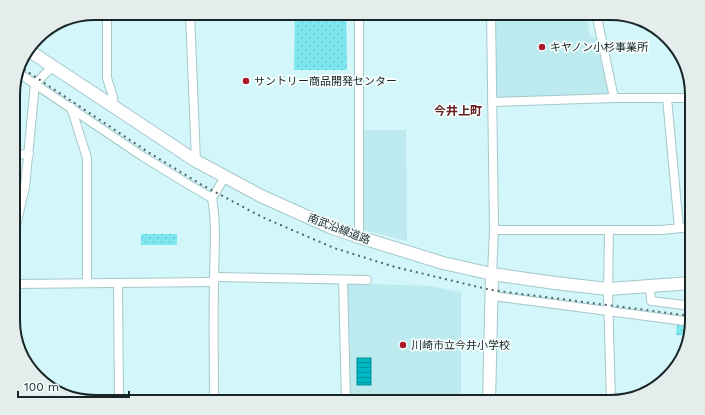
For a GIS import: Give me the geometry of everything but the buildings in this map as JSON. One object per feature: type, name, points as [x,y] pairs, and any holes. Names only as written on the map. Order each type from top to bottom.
[{"type":"street","points":[[107,20],[107,78],[113,97],[114,108]]},
{"type":"street","points":[[190,20],[196,161]]},
{"type":"street","points":[[358,20],[359,238]]},
{"type":"street","points":[[490,395],[494,230],[491,20]]},
{"type":"street","points":[[597,20],[614,98]]},
{"type":"street","name":"南武沿線道路","points":[[33,53],[196,161],[295,212],[359,238],[443,263],[492,274],[555,284],[608,290],[685,284]]},
{"type":"street","points":[[20,208],[25,187],[29,154],[35,84],[52,66]]},
{"type":"street","points":[[22,76],[160,167],[212,198]]},
{"type":"street","points":[[492,102],[614,98],[685,98]]},
{"type":"street","points":[[667,98],[679,228]]},
{"type":"street","points":[[71,108],[87,158],[88,283]]},
{"type":"street","points":[[20,154],[29,154]]},
{"type":"street","points":[[214,395],[214,279],[216,235],[215,214],[212,198],[225,177]]},
{"type":"street","points":[[494,230],[661,230],[685,228]]},
{"type":"street","points":[[609,230],[608,290],[611,395]]},
{"type":"street","points":[[20,284],[118,283],[214,279],[367,280]]},
{"type":"street","points":[[343,280],[346,395]]},
{"type":"street","points":[[118,283],[119,395]]},
{"type":"street","points":[[650,286],[650,301],[685,305]]},
{"type":"street","points":[[492,296],[685,321]]},
{"type":"shaded area","points":[[295,20],[346,20],[347,70],[294,70]]},
{"type":"shaded area","name":"キヤノン小杉事業所","points":[[494,20],[588,20],[590,37],[596,37],[609,94],[496,98]]},
{"type":"shaded area","points":[[362,130],[406,130],[407,241],[364,230]]},
{"type":"shaded area","points":[[141,234],[177,234],[177,245],[141,245]]},
{"type":"shaded area","name":"川崎市立今井小学校","points":[[345,283],[430,286],[461,292],[461,395],[350,395]]},
{"type":"shaded area","points":[[677,322],[685,324],[684,336],[676,335]]},
{"type":"shaded area","points":[[357,358],[371,358],[371,385],[357,385]]},
{"type":"railway","points":[[25,70],[148,152],[202,185],[262,217],[334,248],[395,267],[491,290],[685,315]]},
{"type":"place","name":"キヤノン小杉事業所","points":[[542,47]]},
{"type":"place","name":"サントリー商品開発センター","points":[[246,81]]},
{"type":"place","name":"川崎市立今井小学校","points":[[403,345]]},
{"type":"district","name":"今井上町","points":[[458,111]]}]
